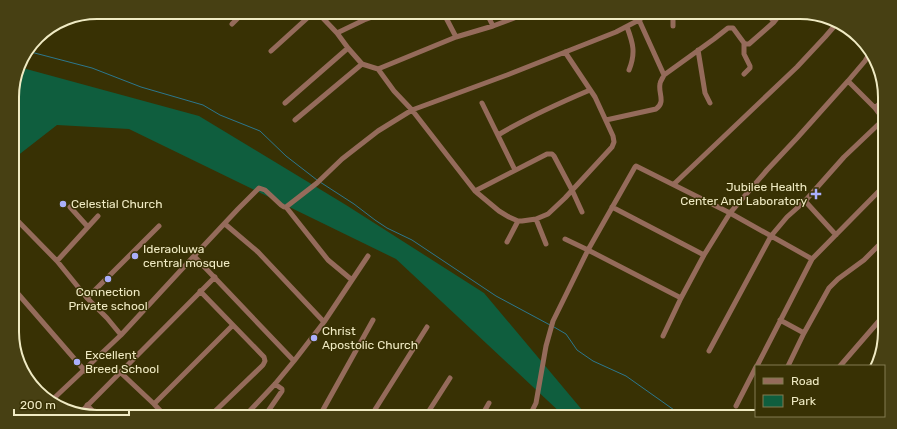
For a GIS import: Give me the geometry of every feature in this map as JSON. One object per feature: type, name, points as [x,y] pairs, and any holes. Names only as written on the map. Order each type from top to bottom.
[{"type":"street","points":[[232,24],[237,19]]},
{"type":"street","points":[[271,51],[306,19]]},
{"type":"street","points":[[324,19],[338,33],[348,48],[362,64],[378,69],[475,191],[499,211],[518,221],[536,219],[548,214],[565,198],[612,147],[614,142],[613,136],[595,97],[565,52]]},
{"type":"street","points":[[338,33],[367,19]]},
{"type":"street","points":[[447,19],[456,37]]},
{"type":"street","points":[[490,19],[493,26]]},
{"type":"street","points":[[378,69],[456,37],[512,19]]},
{"type":"street","points":[[673,19],[673,26]]},
{"type":"street","points":[[744,43],[746,44],[752,42],[776,19]]},
{"type":"street","points":[[286,207],[324,177],[338,162],[378,131],[412,110],[508,76],[616,32],[639,20],[664,75]]},
{"type":"street","points":[[627,27],[634,50],[632,64],[629,70]]},
{"type":"street","points":[[674,184],[797,67],[834,27]]},
{"type":"street","points":[[606,120],[656,109],[659,107],[661,103],[660,84],[664,75],[728,28],[735,29],[744,43],[744,54],[750,66],[744,74]]},
{"type":"street","points":[[285,103],[348,48]]},
{"type":"street","points":[[698,50],[705,93],[710,103]]},
{"type":"street","points":[[663,336],[704,255],[730,213],[868,57]]},
{"type":"street","points":[[295,120],[362,64]]},
{"type":"street","points":[[848,81],[878,112]]},
{"type":"street","points":[[498,135],[551,106],[590,90]]},
{"type":"street","points":[[482,103],[515,170]]},
{"type":"street","points":[[875,108],[878,105]]},
{"type":"street","points":[[709,351],[771,236],[787,217],[806,201],[844,157],[878,126]]},
{"type":"street","points":[[475,191],[547,154],[552,154],[572,190],[582,212]]},
{"type":"street","points":[[532,410],[536,403],[546,346],[553,321],[588,250],[633,168],[636,166],[730,213],[812,259]]},
{"type":"street","points":[[55,398],[121,335],[259,188],[265,190],[281,205],[286,207],[328,260],[352,280]]},
{"type":"street","points":[[757,365],[812,259],[878,192]]},
{"type":"street","points":[[806,201],[836,235]]},
{"type":"street","points":[[70,207],[88,227]]},
{"type":"street","points":[[612,207],[704,255]]},
{"type":"street","points":[[57,261],[98,216]]},
{"type":"street","points":[[536,219],[546,244]]},
{"type":"street","points":[[506,242],[518,221]]},
{"type":"street","points":[[19,222],[57,261],[87,298],[121,335]]},
{"type":"street","points":[[225,224],[258,252],[324,322]]},
{"type":"street","points":[[87,298],[159,226]]},
{"type":"street","points":[[565,239],[681,298]]},
{"type":"street","points":[[788,365],[829,288],[838,279],[855,268],[878,246]]},
{"type":"street","points":[[194,256],[294,361]]},
{"type":"street","points":[[251,410],[275,384],[324,322],[368,256]]},
{"type":"street","points":[[84,408],[215,277]]},
{"type":"street","points":[[200,291],[264,357],[263,365],[216,410]]},
{"type":"street","points":[[19,295],[85,371]]},
{"type":"street","points":[[323,410],[373,320]]},
{"type":"street","points":[[780,320],[804,333]]},
{"type":"street","points":[[841,365],[878,322]]},
{"type":"street","points":[[154,404],[233,325]]},
{"type":"street","points":[[375,410],[427,327]]},
{"type":"street","points":[[736,406],[755,369]]},
{"type":"street","points":[[120,372],[160,410]]},
{"type":"street","points":[[429,410],[450,378]]},
{"type":"street","points":[[269,410],[282,391],[282,389],[275,384]]},
{"type":"street","points":[[485,410],[489,403]]},
{"type":"street","points":[[87,405],[91,410]]},
{"type":"green space","points":[[25,69],[199,116],[346,205],[484,293],[582,410],[558,410],[396,259],[129,129],[57,125],[19,155],[19,92]]},
{"type":"waterway","points":[[33,53],[92,68],[141,87],[203,105],[220,115],[260,131],[286,156],[317,180]]},
{"type":"waterway","points":[[320,182],[387,228],[412,240],[496,296],[550,325]]},
{"type":"waterway","points":[[554,327],[566,334],[577,350],[593,361],[626,376],[674,410]]},
{"type":"place","name":"Jubilee Health Center And Laboratory","points":[[816,194]]},
{"type":"place","name":"Celestial Church","points":[[63,204]]},
{"type":"place","name":"Ideraoluwa central mosque","points":[[135,256]]},
{"type":"place","name":"Connection Private school","points":[[108,279]]},
{"type":"place","name":"Christ Apostolic Church","points":[[314,338]]},
{"type":"place","name":"Excellent Breed School","points":[[77,362]]}]
